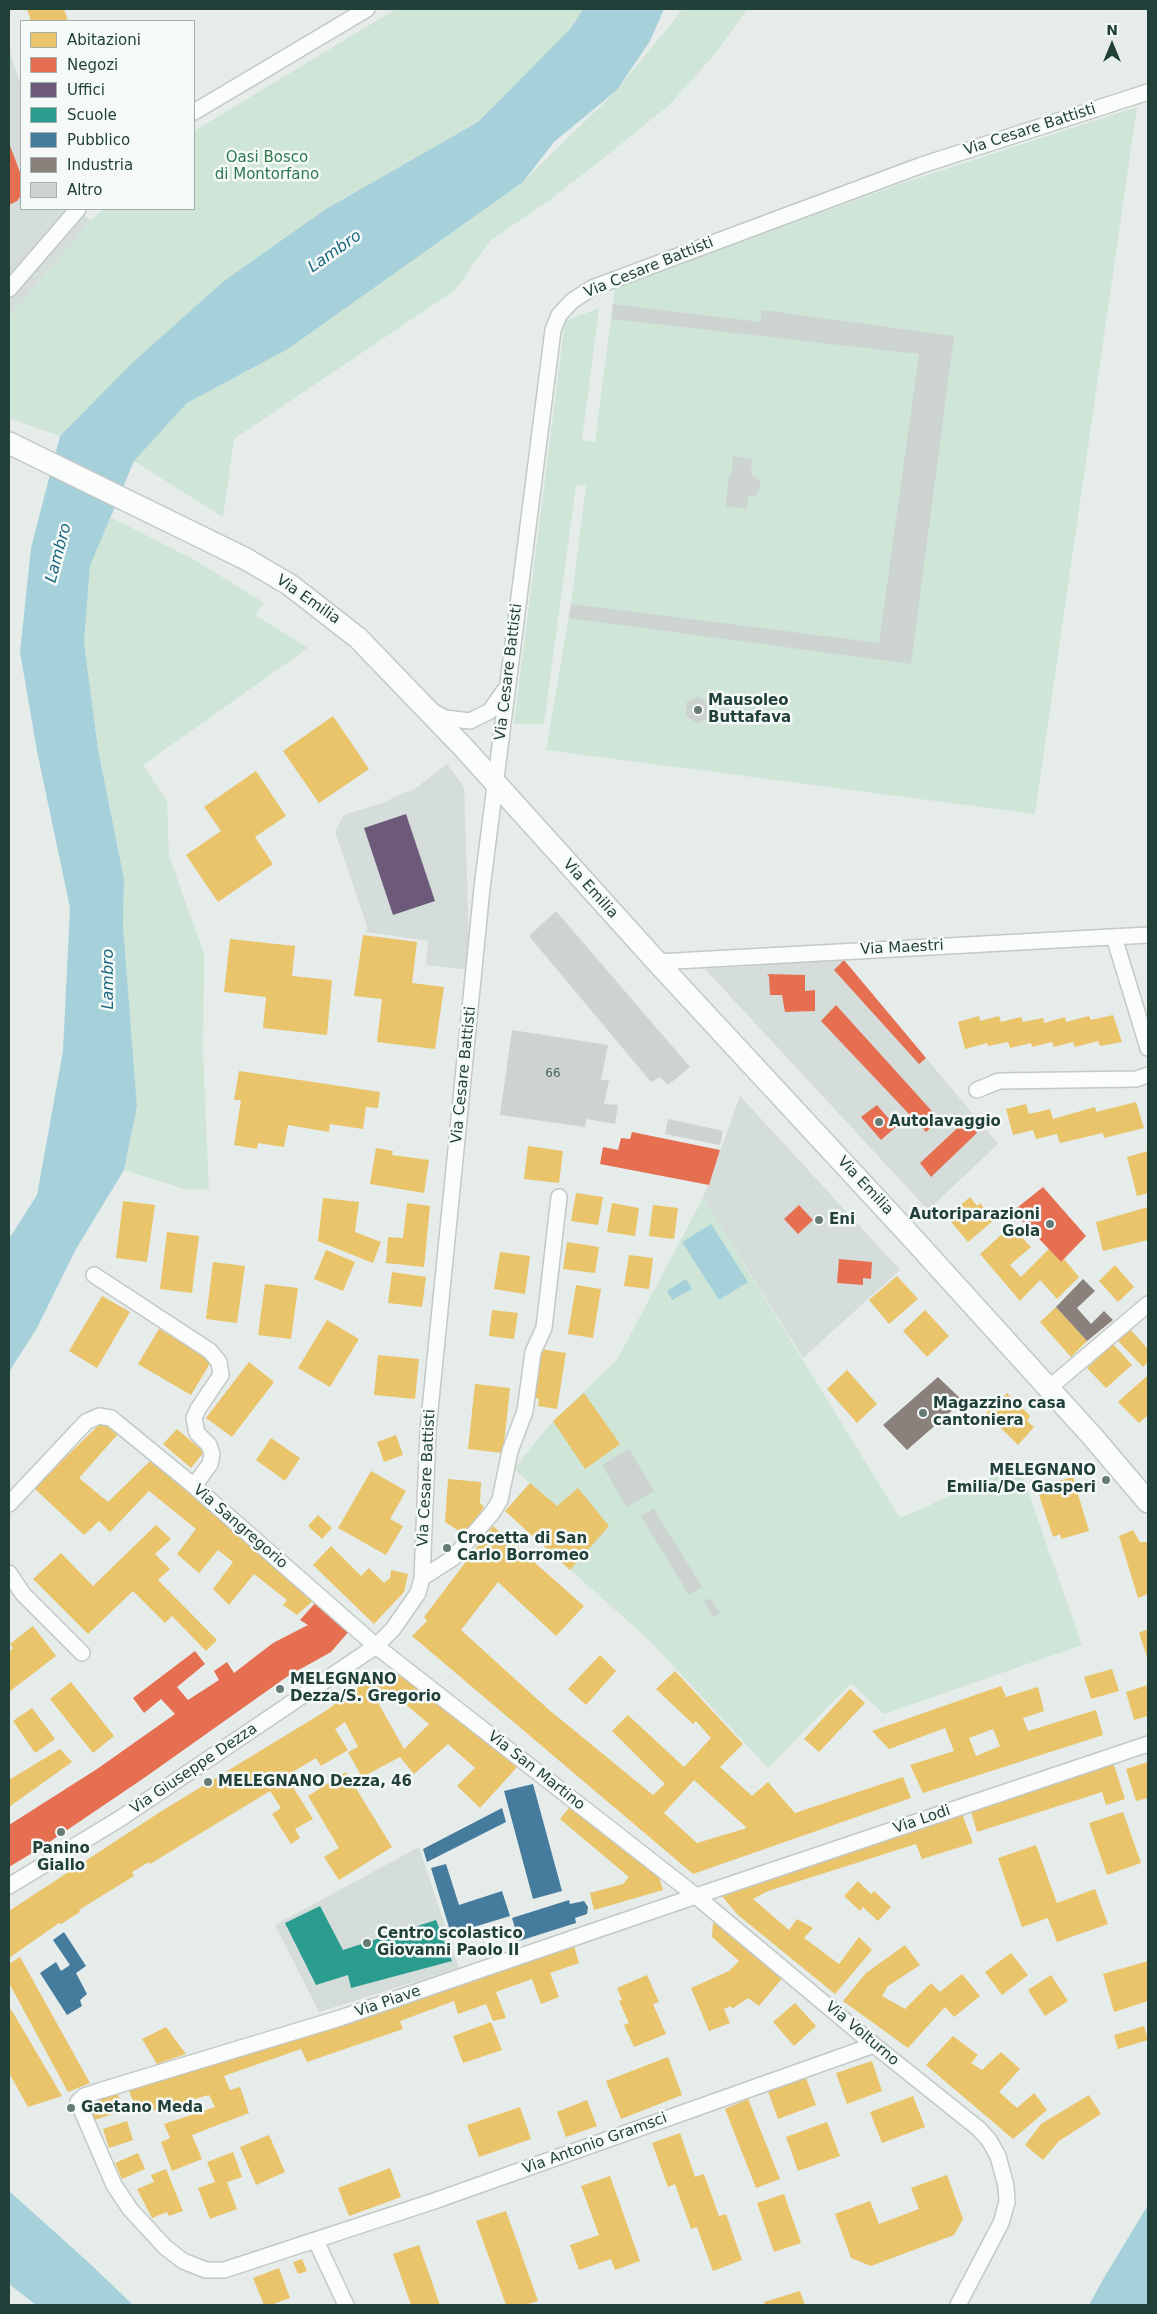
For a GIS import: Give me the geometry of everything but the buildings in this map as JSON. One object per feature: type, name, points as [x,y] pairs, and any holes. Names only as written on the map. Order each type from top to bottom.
[{"type":"street","points":[[195,111],[367,9]]},
{"type":"street","name":"Via Cesare Battisti","points":[[376,1646],[393,1629],[409,1608],[418,1593],[422,1578],[428,1430],[495,784],[553,330],[559,315],[572,301],[592,288],[922,165],[1148,92]]},
{"type":"street","points":[[9,289],[77,210]]},
{"type":"street","name":"Via Emilia","points":[[12,443],[221,546],[290,585],[358,638],[425,707],[1092,1436],[1148,1502]]},
{"type":"street","points":[[425,707],[445,718],[470,721],[493,709],[508,683]]},
{"type":"street","name":"Via Maestri","points":[[657,962],[1148,935]]},
{"type":"street","points":[[1114,937],[1148,1048]]},
{"type":"street","points":[[977,1090],[999,1081],[1136,1079],[1148,1075]]},
{"type":"street","points":[[422,1578],[445,1564],[464,1547],[492,1513],[500,1500],[510,1451],[525,1411],[534,1352],[544,1328],[558,1197]]},
{"type":"street","points":[[94,1275],[210,1352],[220,1362],[221,1376],[198,1408],[194,1418],[197,1433],[208,1445],[212,1454],[210,1464],[194,1486]]},
{"type":"street","points":[[1048,1388],[1148,1304]]},
{"type":"street","name":"Via Sangregorio","points":[[9,1504],[86,1422],[99,1416],[114,1420],[194,1486],[376,1646]]},
{"type":"street","name":"Via Emilia","points":[[1092,1436],[1148,1490]]},
{"type":"street","points":[[9,1573],[24,1594],[82,1653]]},
{"type":"street","name":"Via Giuseppe Dezza","points":[[9,1886],[121,1818],[376,1646]]},
{"type":"street","name":"Via San Martino","points":[[376,1646],[696,1896]]},
{"type":"street","name":"Via Lodi","points":[[696,1896],[1148,1744]]},
{"type":"street","name":"Via Volturno","points":[[696,1896],[984,2135],[998,2156],[1006,2186],[1007,2202],[1001,2223],[958,2305]]},
{"type":"street","name":"Via Piave","points":[[78,2102],[84,2096],[99,2091],[347,2016],[696,1896]]},
{"type":"street","name":"Via Antonio Gramsci","points":[[78,2102],[121,2197],[165,2247],[188,2265],[206,2270],[230,2270],[446,2197],[874,2045]]},
{"type":"street","points":[[316,2241],[346,2305]]},
{"type":"shaded area","points":[[9,49],[20,84],[20,210],[79,210],[91,221],[9,317]]},
{"type":"shaded area","points":[[447,764],[464,787],[470,970],[426,965],[428,941],[366,932],[367,926],[335,832],[344,815],[412,791]]},
{"type":"shaded area","points":[[844,960],[998,1144],[928,1210],[705,969]]},
{"type":"shaded area","points":[[740,1096],[900,1270],[803,1358],[703,1198]]},
{"type":"shaded area","name":"Centro scolastico Giovanni Paolo II","points":[[419,1847],[459,1968],[319,2012],[275,1925]]},
{"type":"green space","name":"Oasi Bosco di Montorfano","points":[[396,9],[583,9],[571,28],[478,122],[326,209],[131,364],[60,436],[11,419],[9,415],[9,317],[102,210],[195,210],[195,130]]},
{"type":"green space","points":[[683,9],[747,9],[716,53],[669,105],[547,202],[491,240],[455,290],[234,439],[223,517],[134,461],[187,403],[288,349],[523,182],[617,90]]},
{"type":"green space","points":[[1137,107],[1035,814],[546,750],[571,604],[586,486],[576,485],[544,724],[514,724],[565,321],[599,308],[582,440],[595,442],[615,287],[906,182]]},
{"type":"green space","points":[[110,517],[195,560],[264,603],[255,615],[308,648],[143,765],[167,801],[169,856],[204,954],[203,1054],[209,1189],[188,1190],[124,1170],[137,1107],[123,925],[124,879],[98,749],[84,642],[90,566]]},
{"type":"green space","points":[[703,1198],[900,1518],[1019,1466],[1082,1645],[884,1714],[851,1683],[768,1768],[651,1642],[505,1511],[530,1483],[514,1469],[553,1421],[617,1360]]},
{"type":"water","name":"Lambro","points":[[583,9],[664,9],[650,41],[617,90],[554,142],[523,182],[288,349],[187,403],[134,461],[90,566],[84,642],[98,749],[124,879],[123,925],[137,1107],[124,1170],[76,1249],[37,1328],[9,1372],[9,1239],[37,1195],[63,1051],[70,908],[37,751],[20,652],[31,548],[60,436],[131,364],[224,281],[326,209],[478,122],[571,28]]},
{"type":"water","points":[[711,1224],[748,1282],[719,1300],[682,1242]]},
{"type":"water","points":[[686,1279],[692,1289],[672,1300],[667,1291]]},
{"type":"water","points":[[9,2191],[133,2305],[36,2305],[9,2284]]},
{"type":"water","points":[[1148,2205],[1148,2305],[1089,2305],[1105,2276]]},
{"type":"place","name":"Mausoleo Buttafava","points":[[698,710]]},
{"type":"place","name":"Autolavaggio","points":[[879,1122]]},
{"type":"place","name":"Eni","points":[[819,1220]]},
{"type":"place","name":"Autoriparazioni Gola","points":[[1050,1224]]},
{"type":"place","name":"Magazzino casa cantoniera","points":[[923,1413]]},
{"type":"place","name":"MELEGNANO Emilia/De Gasperi","points":[[1106,1480]]},
{"type":"place","name":"Crocetta di San Carlo Borromeo","points":[[447,1548]]},
{"type":"place","name":"MELEGNANO Dezza/S. Gregorio","points":[[280,1689]]},
{"type":"place","name":"MELEGNANO Dezza, 46","points":[[208,1782]]},
{"type":"place","name":"Panino Giallo","points":[[61,1832]]},
{"type":"place","name":"Centro scolastico Giovanni Paolo II","points":[[367,1943]]},
{"type":"place","name":"Gaetano Meda","points":[[71,2108]]}]
